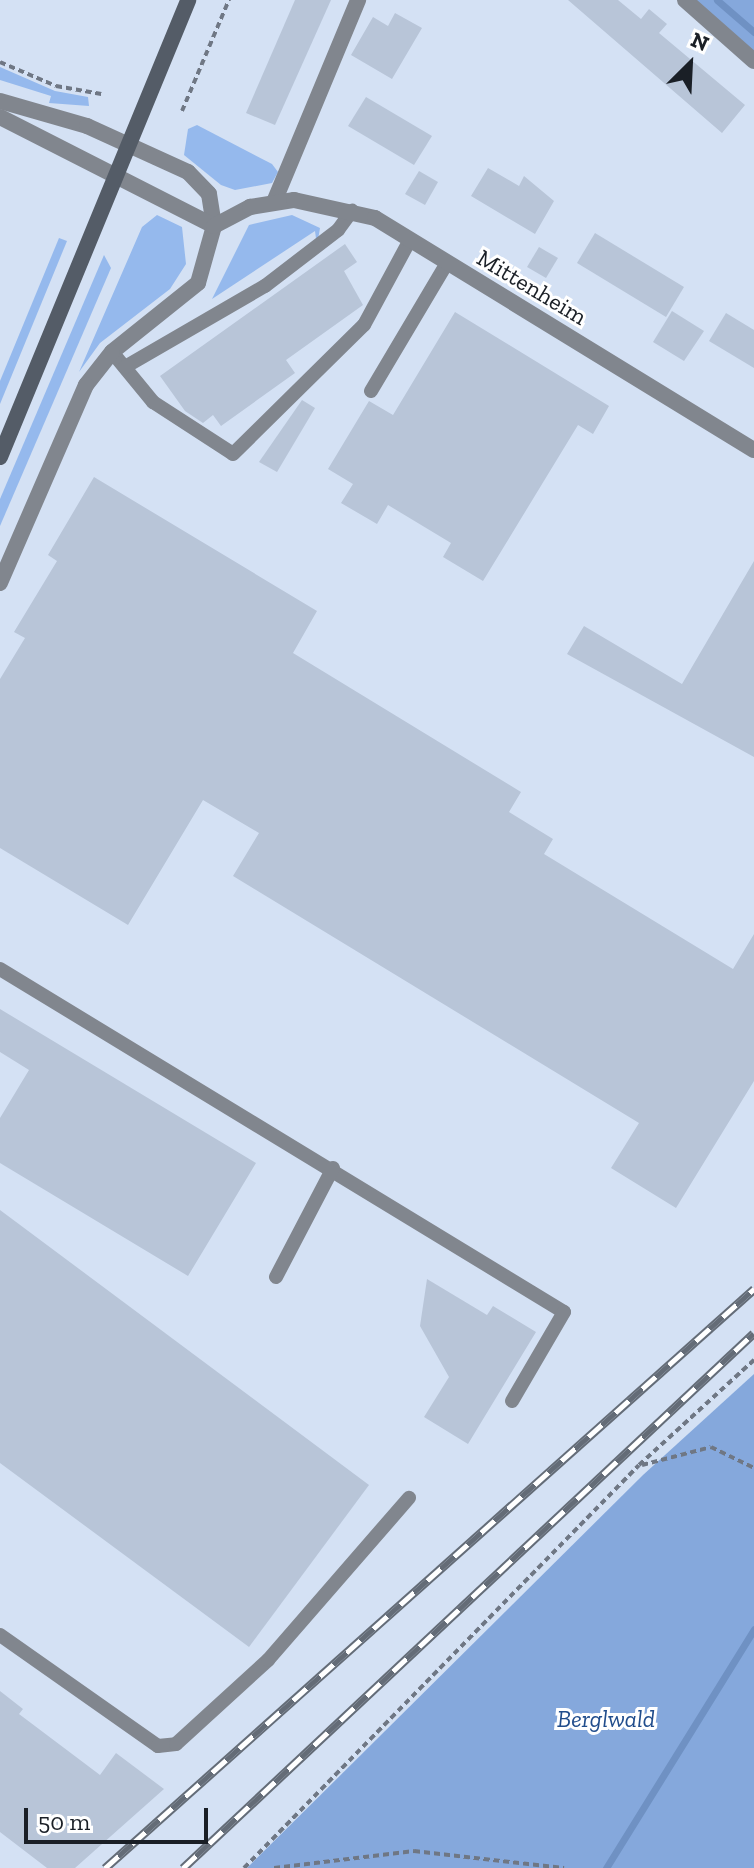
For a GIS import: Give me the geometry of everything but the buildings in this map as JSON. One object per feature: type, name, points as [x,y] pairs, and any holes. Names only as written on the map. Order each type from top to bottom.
[{"type":"main road","points":[[0,457],[188,0]]},
{"type":"street","points":[[274,202],[358,0]]},
{"type":"street","points":[[685,0],[754,61]]},
{"type":"street","points":[[0,101],[128,144],[200,182],[209,194],[214,226],[198,283],[112,352],[86,385],[0,583]]},
{"type":"street","points":[[0,117],[214,226]]},
{"type":"street","name":"Mittenheim","points":[[214,226],[274,202],[352,211],[410,240],[754,450]]},
{"type":"lane","points":[[125,367],[253,294],[338,230],[352,211]]},
{"type":"lane","points":[[112,352],[153,402],[233,454],[364,325],[410,240]]},
{"type":"lane","points":[[371,391],[447,263]]},
{"type":"lane","points":[[0,969],[333,1168],[564,1312],[512,1401]]},
{"type":"lane","points":[[276,1277],[333,1168]]},
{"type":"lane","points":[[0,1635],[158,1746],[176,1744],[268,1660],[409,1498]]},
{"type":"path","points":[[182,111],[229,0]]},
{"type":"path","points":[[0,62],[56,86],[101,94]]},
{"type":"path","points":[[244,1868],[639,1465],[754,1360]]},
{"type":"path","points":[[639,1465],[711,1447],[754,1468]]},
{"type":"path","points":[[274,1868],[414,1851],[564,1868]]},
{"type":"shaded area","points":[[0,67],[55,91],[88,97],[89,106],[49,103],[51,96],[0,80]]},
{"type":"shaded area","points":[[197,125],[272,164],[278,172],[272,183],[235,190],[221,185],[184,155],[188,129]]},
{"type":"shaded area","points":[[157,215],[182,227],[186,264],[170,289],[100,343],[79,372],[142,227]]},
{"type":"shaded area","points":[[292,215],[320,228],[317,246],[315,231],[212,299],[249,225]]},
{"type":"shaded area","points":[[59,238],[67,241],[0,404],[0,381]]},
{"type":"shaded area","points":[[104,255],[111,268],[0,526],[0,499]]},
{"type":"green space","points":[[694,0],[754,0],[754,54]]},
{"type":"green space","name":"Berglwald","points":[[754,1374],[754,1868],[247,1868],[643,1475]]},
{"type":"waterway","points":[[717,0],[754,32]]},
{"type":"waterway","points":[[606,1868],[754,1629]]},
{"type":"railway","points":[[105,1868],[754,1289]]},
{"type":"railway","points":[[183,1868],[754,1333]]}]
